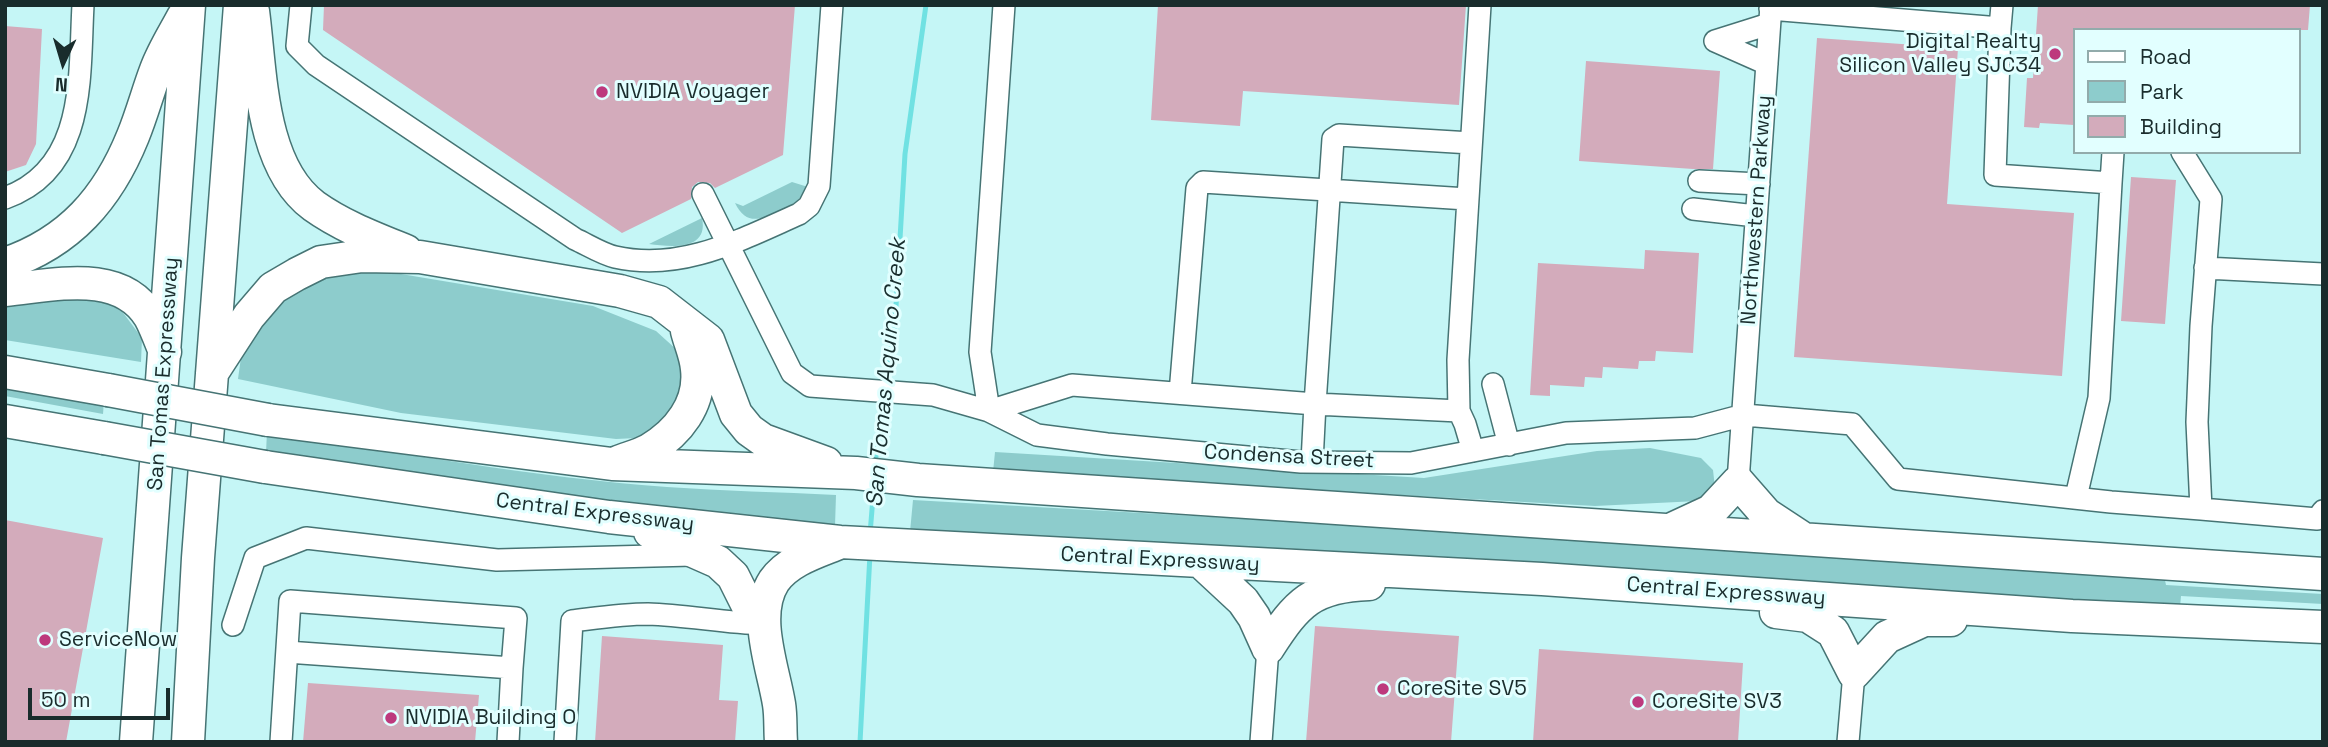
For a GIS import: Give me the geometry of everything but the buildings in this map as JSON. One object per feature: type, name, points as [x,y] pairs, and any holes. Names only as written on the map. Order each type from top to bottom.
[{"type":"highway","points":[[188,742],[240,5]]},
{"type":"highway","points":[[252,5],[266,114],[275,152],[290,179],[312,204],[345,225],[420,257]]},
{"type":"highway","points":[[5,264],[28,256],[80,222],[109,184],[133,136],[157,67],[189,6]]},
{"type":"highway","name":"San Tomas Expressway","points":[[136,742],[189,6]]},
{"type":"highway","points":[[212,373],[249,316],[273,288],[297,274],[321,262],[362,256],[420,257],[620,291],[659,302],[708,340],[736,414],[749,430],[763,440],[856,473]]},
{"type":"highway","points":[[5,290],[81,283],[103,284],[125,292],[149,316],[166,353]]},
{"type":"highway","points":[[611,464],[649,451],[677,429],[689,411],[696,390],[697,369],[684,320]]},
{"type":"highway","points":[[5,372],[268,420],[611,464],[856,473],[918,480],[2323,574]]},
{"type":"highway","name":"Central Expressway","points":[[5,421],[265,467],[609,517],[840,542],[1542,579],[2072,616],[2323,627]]},
{"type":"highway","points":[[1668,531],[1712,511],[1738,482],[1766,514],[1805,540]]},
{"type":"highway","points":[[609,517],[718,562],[733,576],[748,606],[763,624]]},
{"type":"highway","points":[[781,742],[779,706],[763,624],[768,597],[774,582],[798,560],[840,542]]},
{"type":"highway","points":[[1201,562],[1243,601],[1268,648],[1289,616],[1308,598],[1344,585],[1542,579],[1808,616],[1833,632],[1854,673],[1887,636],[1924,620],[2051,621],[2072,616]]},
{"type":"street","points":[[5,198],[26,190],[50,167],[64,146],[74,123],[79,92],[83,5]]},
{"type":"street","points":[[301,5],[297,46],[316,65],[575,239],[612,257],[635,261],[703,255],[799,214],[809,206],[819,186],[832,5]]},
{"type":"street","points":[[1004,5],[980,352],[989,411],[1072,385],[1315,404],[1459,411]]},
{"type":"street","points":[[1473,451],[1459,411],[1458,360],[1480,5]]},
{"type":"street","points":[[2002,5],[1995,175],[2111,183]]},
{"type":"street","points":[[1767,64],[1715,41],[1770,13],[2000,27]]},
{"type":"street","name":"Northwestern Parkway","points":[[1738,482],[1770,13]]},
{"type":"street","points":[[1312,462],[1333,139],[1339,135],[1471,143]]},
{"type":"street","points":[[2076,497],[2099,398],[2113,154]]},
{"type":"street","points":[[2183,154],[2211,199],[2197,422],[2201,509]]},
{"type":"street","points":[[1699,181],[1759,184]]},
{"type":"street","points":[[1180,393],[1197,188],[1203,182],[1467,199]]},
{"type":"street","points":[[703,194],[728,246]]},
{"type":"street","points":[[1693,209],[1756,216]]},
{"type":"street","name":"Condensa Street","points":[[728,246],[792,373],[808,390],[838,388],[933,395],[989,411],[1037,435],[1107,444],[1312,462],[1411,463],[1566,433],[1695,428],[1744,415]]},
{"type":"street","points":[[2206,268],[2323,274]]},
{"type":"street","points":[[1493,384],[1509,445]]},
{"type":"street","points":[[1744,415],[1852,424],[1898,479],[2111,502],[2317,519],[2323,511]]},
{"type":"street","points":[[233,625],[255,558],[306,538],[497,560],[702,555]]},
{"type":"street","points":[[281,742],[290,601],[516,618],[508,742]]},
{"type":"street","points":[[565,742],[572,621],[650,614],[763,624]]},
{"type":"street","points":[[1261,742],[1268,648]]},
{"type":"street","points":[[287,652],[512,668]]},
{"type":"street","points":[[1848,742],[1854,673]]},
{"type":"green space","points":[[792,182],[808,187],[795,202],[764,217],[753,219],[743,215],[735,203],[743,206]]},
{"type":"green space","points":[[702,218],[703,229],[694,242],[677,246],[649,244]]},
{"type":"green space","points":[[359,267],[593,306],[656,331],[677,350],[686,382],[677,407],[657,430],[637,438],[616,439],[401,413],[238,379],[242,350],[287,289]]},
{"type":"green space","points":[[66,296],[115,302],[142,338],[141,362],[5,340],[5,299]]},
{"type":"green space","points":[[5,382],[104,401],[103,414],[5,396]]},
{"type":"green space","points":[[267,431],[466,463],[617,483],[836,495],[835,526],[544,496],[266,453]]},
{"type":"green space","points":[[1650,448],[1701,458],[1713,470],[1715,488],[1698,501],[1595,506],[993,472],[995,452],[1424,478],[1597,451]]},
{"type":"green space","points":[[913,500],[2163,571],[2166,585],[2323,594],[2323,604],[2181,596],[2180,607],[2119,604],[910,532]]},
{"type":"waterway","name":"San Tomas Aquino Creek","points":[[885,388],[895,323],[905,154],[926,5]]},
{"type":"waterway","name":"San Tomas Aquino Creek","points":[[875,464],[883,398]]},
{"type":"waterway","name":"San Tomas Aquino Creek","points":[[870,534],[874,485]]},
{"type":"waterway","name":"San Tomas Aquino Creek","points":[[860,742],[870,554]]},
{"type":"place","name":"Digital Realty Silicon Valley SJC34","points":[[2055,54]]},
{"type":"place","name":"NVIDIA Voyager","points":[[602,92]]},
{"type":"place","name":"ServiceNow","points":[[45,640]]},
{"type":"place","name":"CoreSite SV5","points":[[1383,689]]},
{"type":"place","name":"CoreSite SV3","points":[[1638,702]]},
{"type":"place","name":"NVIDIA Building O","points":[[391,718]]}]
